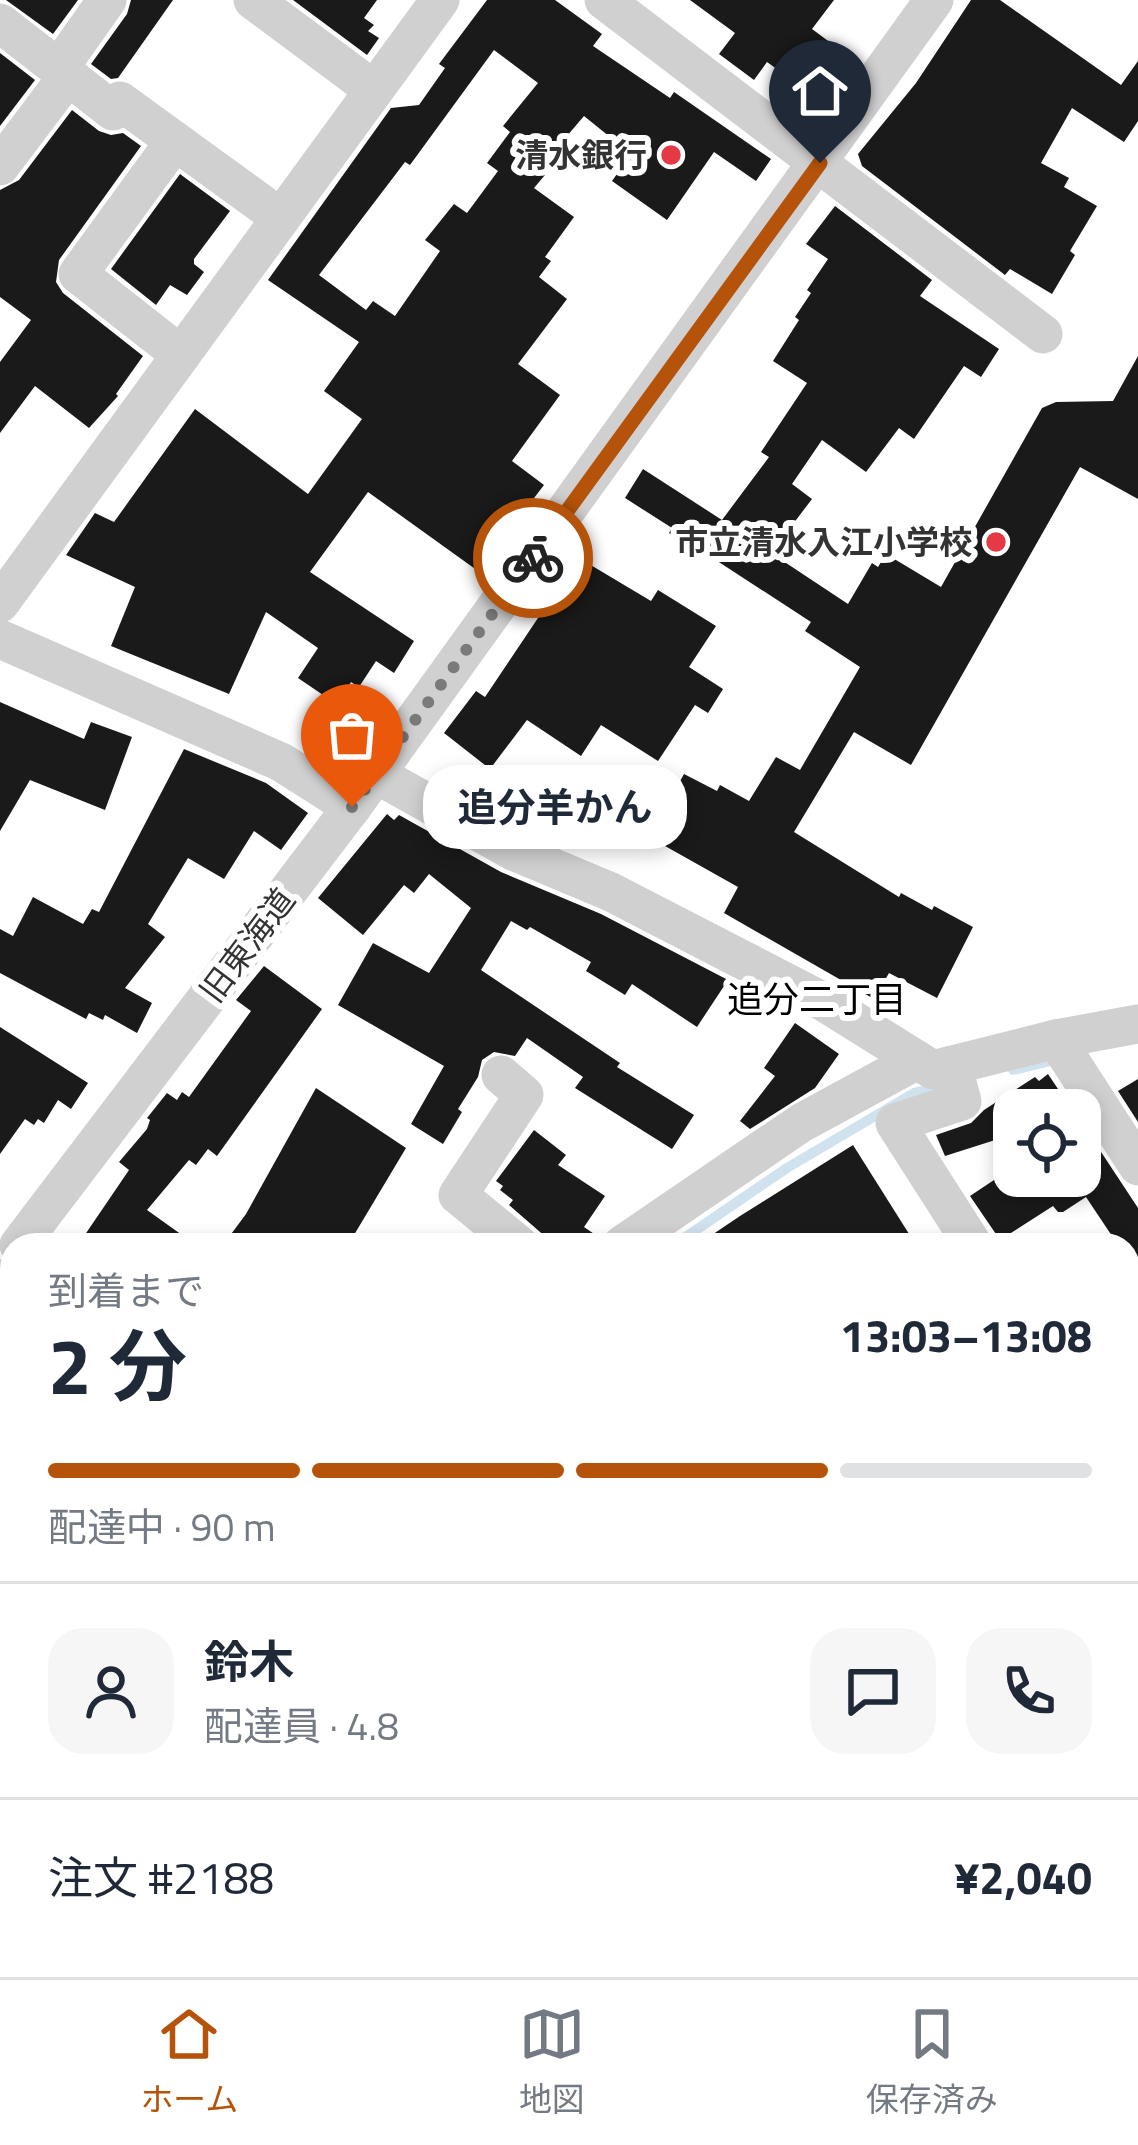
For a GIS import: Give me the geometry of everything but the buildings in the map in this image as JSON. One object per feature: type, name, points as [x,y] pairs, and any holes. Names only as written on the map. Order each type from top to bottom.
[{"type":"street","points":[[0,166],[107,0]]},
{"type":"street","points":[[253,0],[374,90]]},
{"type":"street","points":[[0,603],[440,0]]},
{"type":"street","points":[[604,0],[1043,334]]},
{"type":"street","name":"旧東海道","points":[[28,1233],[352,807],[934,0]]},
{"type":"street","points":[[0,23],[113,111],[120,101],[281,218]]},
{"type":"street","points":[[175,141],[79,274],[182,355]]},
{"type":"street","points":[[0,639],[281,763],[352,807]]},
{"type":"street","points":[[376,774],[513,851],[611,892],[934,1062],[962,1101],[896,1123],[965,1233]]},
{"type":"street","points":[[640,1233],[801,1123],[934,1062],[1138,1024]]},
{"type":"street","points":[[1056,1039],[1138,1166]]},
{"type":"street","points":[[501,1075],[524,1095],[458,1195],[504,1233]]},
{"type":"waterway","points":[[1013,1070],[1059,1059]]},
{"type":"waterway","points":[[692,1233],[787,1168],[914,1093],[942,1087]]},
{"type":"way so far","points":[[352,807],[533,558]]},
{"type":"place","name":"清水銀行","points":[[671,155]]},
{"type":"place","name":"市立清水入江小学校","points":[[996,542]]},
{"type":"place","name":"追分羊かん","points":[[352,807]]},
{"type":"district","name":"追分二丁目","points":[[817,998]]},
{"type":"route","points":[[533,558],[820,163]]}]
